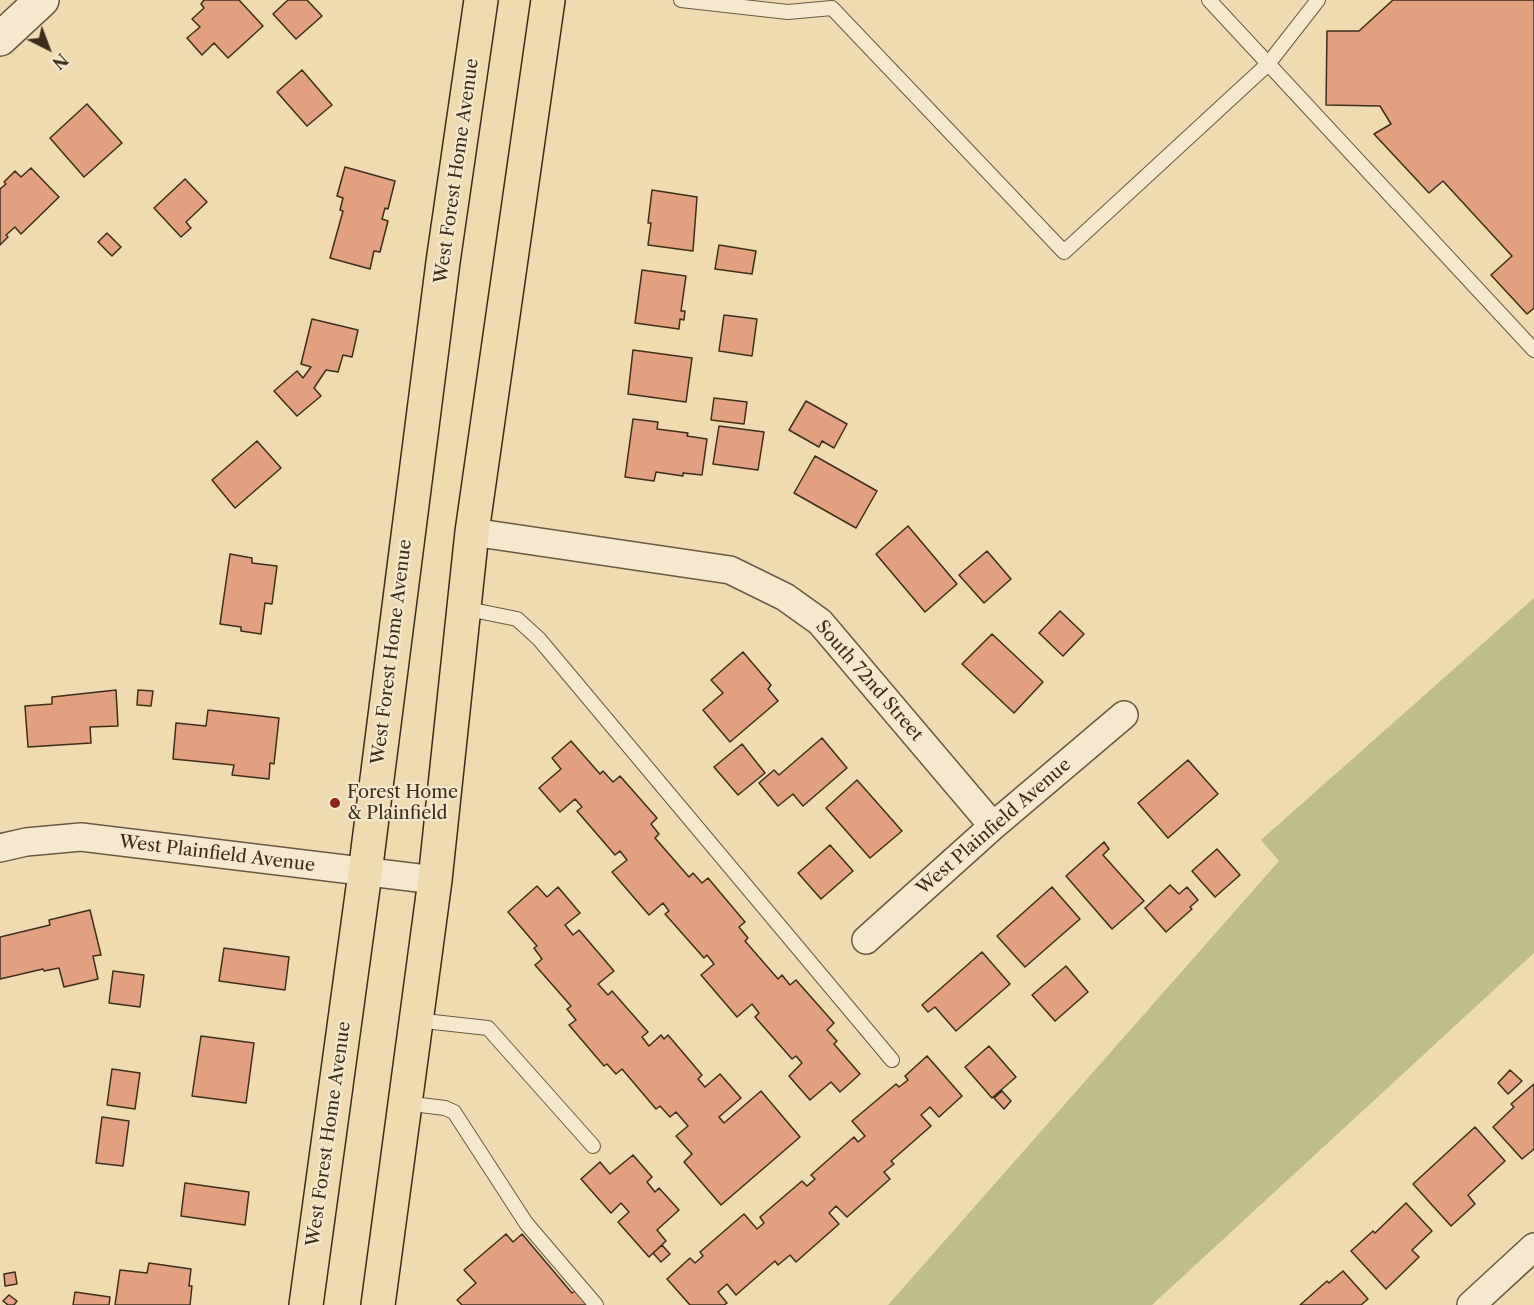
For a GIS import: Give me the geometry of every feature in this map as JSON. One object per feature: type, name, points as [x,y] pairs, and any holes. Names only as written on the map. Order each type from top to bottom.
[{"type":"main road","name":"West Forest Home Avenue","points":[[306,1305],[365,873],[406,537],[481,0]]},
{"type":"main road","points":[[378,1305],[435,880],[472,532],[548,0]]},
{"type":"street","points":[[0,39],[42,0]]},
{"type":"street","name":"South 72nd Street","points":[[472,532],[730,570],[785,597],[820,622],[993,826]]},
{"type":"street","name":"West Plainfield Avenue","points":[[866,940],[993,826],[1124,715]]},
{"type":"street","name":"West Plainfield Avenue","points":[[0,848],[26,842],[81,837],[435,880]]},
{"type":"street","points":[[1471,1305],[1534,1247]]},
{"type":"lane","points":[[681,0],[788,12],[837,4],[1064,252],[1268,63],[1318,0]]},
{"type":"lane","points":[[1209,0],[1534,350]]},
{"type":"lane","points":[[463,608],[517,619],[539,639],[892,1060]]},
{"type":"lane","points":[[415,1020],[488,1028],[593,1146]]},
{"type":"lane","points":[[404,1102],[445,1108],[454,1112],[526,1223],[596,1305]]},
{"type":"shaded area","points":[[1534,598],[1534,953],[1152,1305],[888,1305],[1279,861],[1261,840]]},
{"type":"building","points":[[204,0],[239,0],[263,26],[228,58],[214,43],[202,55],[187,38],[200,27],[192,19],[204,8],[201,4]]},
{"type":"building","points":[[288,0],[307,0],[322,16],[296,39],[273,14]]},
{"type":"building","points":[[1393,0],[1534,0],[1534,308],[1527,314],[1491,275],[1512,256],[1443,181],[1429,193],[1374,134],[1391,124],[1380,106],[1326,105],[1327,31],[1359,31]]},
{"type":"building","points":[[302,70],[332,105],[307,126],[277,92]]},
{"type":"building","points":[[87,104],[122,143],[84,177],[50,138]]},
{"type":"building","points":[[345,167],[395,181],[388,209],[385,208],[382,219],[388,221],[380,252],[374,251],[370,269],[330,258],[343,211],[340,210],[343,198],[337,196]]},
{"type":"building","points":[[31,168],[59,197],[21,234],[15,227],[0,245],[0,189],[15,171],[21,177]]},
{"type":"building","points":[[185,179],[207,202],[186,222],[191,228],[181,237],[154,208]]},
{"type":"building","points":[[652,190],[697,197],[693,251],[648,245]]},
{"type":"building","points":[[107,233],[121,247],[112,256],[98,242]]},
{"type":"building","points":[[719,245],[756,251],[752,274],[715,269]]},
{"type":"building","points":[[642,270],[686,276],[681,311],[685,311],[684,320],[680,319],[679,329],[635,323]]},
{"type":"building","points":[[724,315],[757,319],[752,356],[719,351]]},
{"type":"building","points":[[312,319],[358,330],[352,357],[343,355],[338,372],[326,370],[314,388],[321,396],[297,416],[274,391],[297,371],[303,378],[311,367],[301,364]]},
{"type":"building","points":[[633,350],[692,358],[686,402],[628,394]]},
{"type":"building","points":[[714,398],[747,402],[744,424],[711,420]]},
{"type":"building","points":[[806,401],[847,424],[834,448],[822,441],[819,447],[789,430]]},
{"type":"building","points":[[633,419],[658,422],[657,429],[688,433],[687,436],[707,439],[702,475],[683,473],[683,476],[656,472],[654,481],[625,477]]},
{"type":"building","points":[[719,426],[764,432],[758,470],[713,464]]},
{"type":"building","points":[[257,441],[281,468],[235,508],[212,480]]},
{"type":"building","points":[[815,456],[877,491],[856,528],[794,493]]},
{"type":"building","points":[[908,526],[957,584],[925,612],[876,554]]},
{"type":"building","points":[[987,551],[1011,579],[984,603],[959,575]]},
{"type":"building","points":[[230,554],[252,558],[252,563],[277,566],[272,604],[265,603],[261,634],[241,631],[241,627],[220,624]]},
{"type":"building","points":[[1060,611],[1084,634],[1063,656],[1039,633]]},
{"type":"building","points":[[992,634],[1043,682],[1014,713],[962,664]]},
{"type":"building","points":[[743,652],[771,685],[768,689],[778,701],[730,742],[703,710],[723,693],[711,680]]},
{"type":"building","points":[[116,690],[118,726],[90,727],[91,743],[28,747],[25,706],[52,704],[52,697]]},
{"type":"building","points":[[138,690],[153,691],[151,706],[137,705]]},
{"type":"building","points":[[208,710],[279,718],[274,764],[270,763],[269,779],[232,775],[234,765],[173,759],[176,723],[206,726]]},
{"type":"building","points":[[822,738],[847,768],[803,806],[793,794],[778,806],[759,783],[774,770],[779,775]]},
{"type":"building","points":[[571,741],[600,774],[603,771],[613,782],[620,776],[657,818],[651,824],[659,834],[655,838],[689,877],[693,873],[702,883],[708,878],[745,922],[739,927],[748,938],[745,941],[778,979],[782,975],[790,985],[796,980],[834,1023],[827,1030],[837,1041],[834,1044],[860,1074],[840,1092],[831,1082],[810,1100],[789,1076],[802,1063],[796,1056],[792,1059],[755,1017],[759,1013],[752,1004],[737,1017],[701,975],[714,964],[707,955],[704,958],[665,914],[669,911],[663,903],[649,915],[612,872],[627,860],[620,851],[615,855],[577,811],[582,807],[575,799],[560,812],[539,788],[561,769],[552,758]]},
{"type":"building","points":[[742,744],[765,773],[738,795],[714,767]]},
{"type":"building","points":[[1188,760],[1218,794],[1168,838],[1138,803]]},
{"type":"building","points":[[857,780],[902,831],[870,858],[826,808]]},
{"type":"building","points":[[1104,842],[1109,849],[1103,855],[1144,901],[1112,929],[1066,876]]},
{"type":"building","points":[[830,845],[853,871],[821,899],[798,873]]},
{"type":"building","points":[[1217,849],[1240,875],[1215,897],[1192,871]]},
{"type":"building","points":[[1170,885],[1179,894],[1187,887],[1198,900],[1190,907],[1192,909],[1166,932],[1145,908]]},
{"type":"building","points":[[537,886],[547,897],[558,887],[580,913],[565,925],[573,935],[579,930],[614,971],[598,984],[608,995],[612,991],[648,1032],[642,1037],[649,1046],[661,1035],[664,1039],[668,1035],[702,1075],[698,1079],[705,1087],[720,1074],[741,1098],[719,1117],[724,1123],[761,1091],[800,1137],[721,1205],[684,1162],[692,1154],[676,1136],[688,1126],[676,1112],[670,1117],[660,1106],[656,1109],[622,1069],[616,1074],[607,1064],[604,1066],[569,1025],[576,1020],[567,1009],[571,1006],[535,965],[542,959],[534,948],[537,946],[508,912]]},
{"type":"building","points":[[1052,887],[1080,919],[1025,967],[997,936]]},
{"type":"building","points":[[90,910],[101,955],[93,956],[98,979],[64,987],[59,968],[44,971],[43,969],[0,979],[0,937],[50,925],[49,920]]},
{"type":"building","points":[[224,948],[289,957],[285,990],[219,981]]},
{"type":"building","points":[[982,952],[1010,984],[956,1031],[935,1007],[928,1012],[922,1005]]},
{"type":"building","points":[[1066,966],[1088,992],[1055,1021],[1032,995]]},
{"type":"building","points":[[113,971],[144,975],[140,1007],[109,1003]]},
{"type":"building","points":[[201,1036],[254,1043],[246,1103],[192,1096]]},
{"type":"building","points":[[989,1046],[1016,1077],[992,1098],[965,1067]]},
{"type":"building","points":[[927,1056],[962,1096],[939,1117],[930,1107],[921,1115],[931,1126],[891,1161],[894,1164],[884,1172],[890,1179],[847,1217],[836,1206],[829,1213],[839,1224],[796,1262],[790,1255],[778,1265],[775,1261],[736,1295],[727,1284],[718,1292],[727,1303],[724,1305],[690,1305],[667,1279],[690,1258],[695,1263],[703,1256],[700,1252],[744,1214],[757,1229],[764,1223],[760,1217],[802,1181],[807,1186],[815,1179],[811,1175],[854,1137],[858,1142],[865,1136],[852,1121],[896,1084],[899,1087],[908,1080],[905,1076]]},
{"type":"building","points":[[112,1069],[140,1073],[135,1109],[107,1105]]},
{"type":"building","points":[[1510,1070],[1522,1081],[1508,1094],[1498,1083]]},
{"type":"building","points":[[1534,1084],[1534,1149],[1522,1159],[1493,1127],[1514,1107],[1511,1104]]},
{"type":"building","points":[[1002,1091],[1011,1101],[1004,1109],[994,1098]]},
{"type":"building","points":[[102,1117],[129,1121],[123,1166],[96,1163]]},
{"type":"building","points":[[1475,1127],[1505,1161],[1468,1195],[1475,1204],[1451,1226],[1413,1184]]},
{"type":"building","points":[[633,1155],[652,1177],[647,1182],[655,1192],[659,1188],[679,1210],[657,1230],[666,1241],[649,1257],[618,1222],[629,1212],[621,1203],[611,1213],[581,1179],[600,1162],[610,1174]]},
{"type":"building","points":[[185,1183],[249,1192],[245,1225],[181,1216]]},
{"type":"building","points":[[1406,1203],[1432,1231],[1412,1250],[1419,1257],[1386,1289],[1351,1251],[1373,1231],[1375,1233]]},
{"type":"building","points":[[506,1234],[513,1242],[522,1234],[572,1293],[575,1291],[587,1305],[462,1305],[457,1300],[476,1283],[464,1270]]},
{"type":"building","points":[[662,1245],[670,1254],[661,1262],[653,1253]]},
{"type":"building","points":[[149,1263],[191,1269],[190,1305],[115,1305],[120,1270],[147,1273]]},
{"type":"building","points":[[1343,1271],[1368,1299],[1361,1305],[1300,1305],[1327,1281],[1329,1283]]},
{"type":"building","points":[[15,1272],[17,1284],[5,1286],[4,1274]]},
{"type":"building","points":[[75,1292],[110,1297],[109,1305],[73,1305]]},
{"type":"building","points":[[9,1295],[17,1301],[14,1305],[8,1305],[3,1301]]},
{"type":"place","name":"Forest Home & Plainfield","points":[[335,803]]}]
